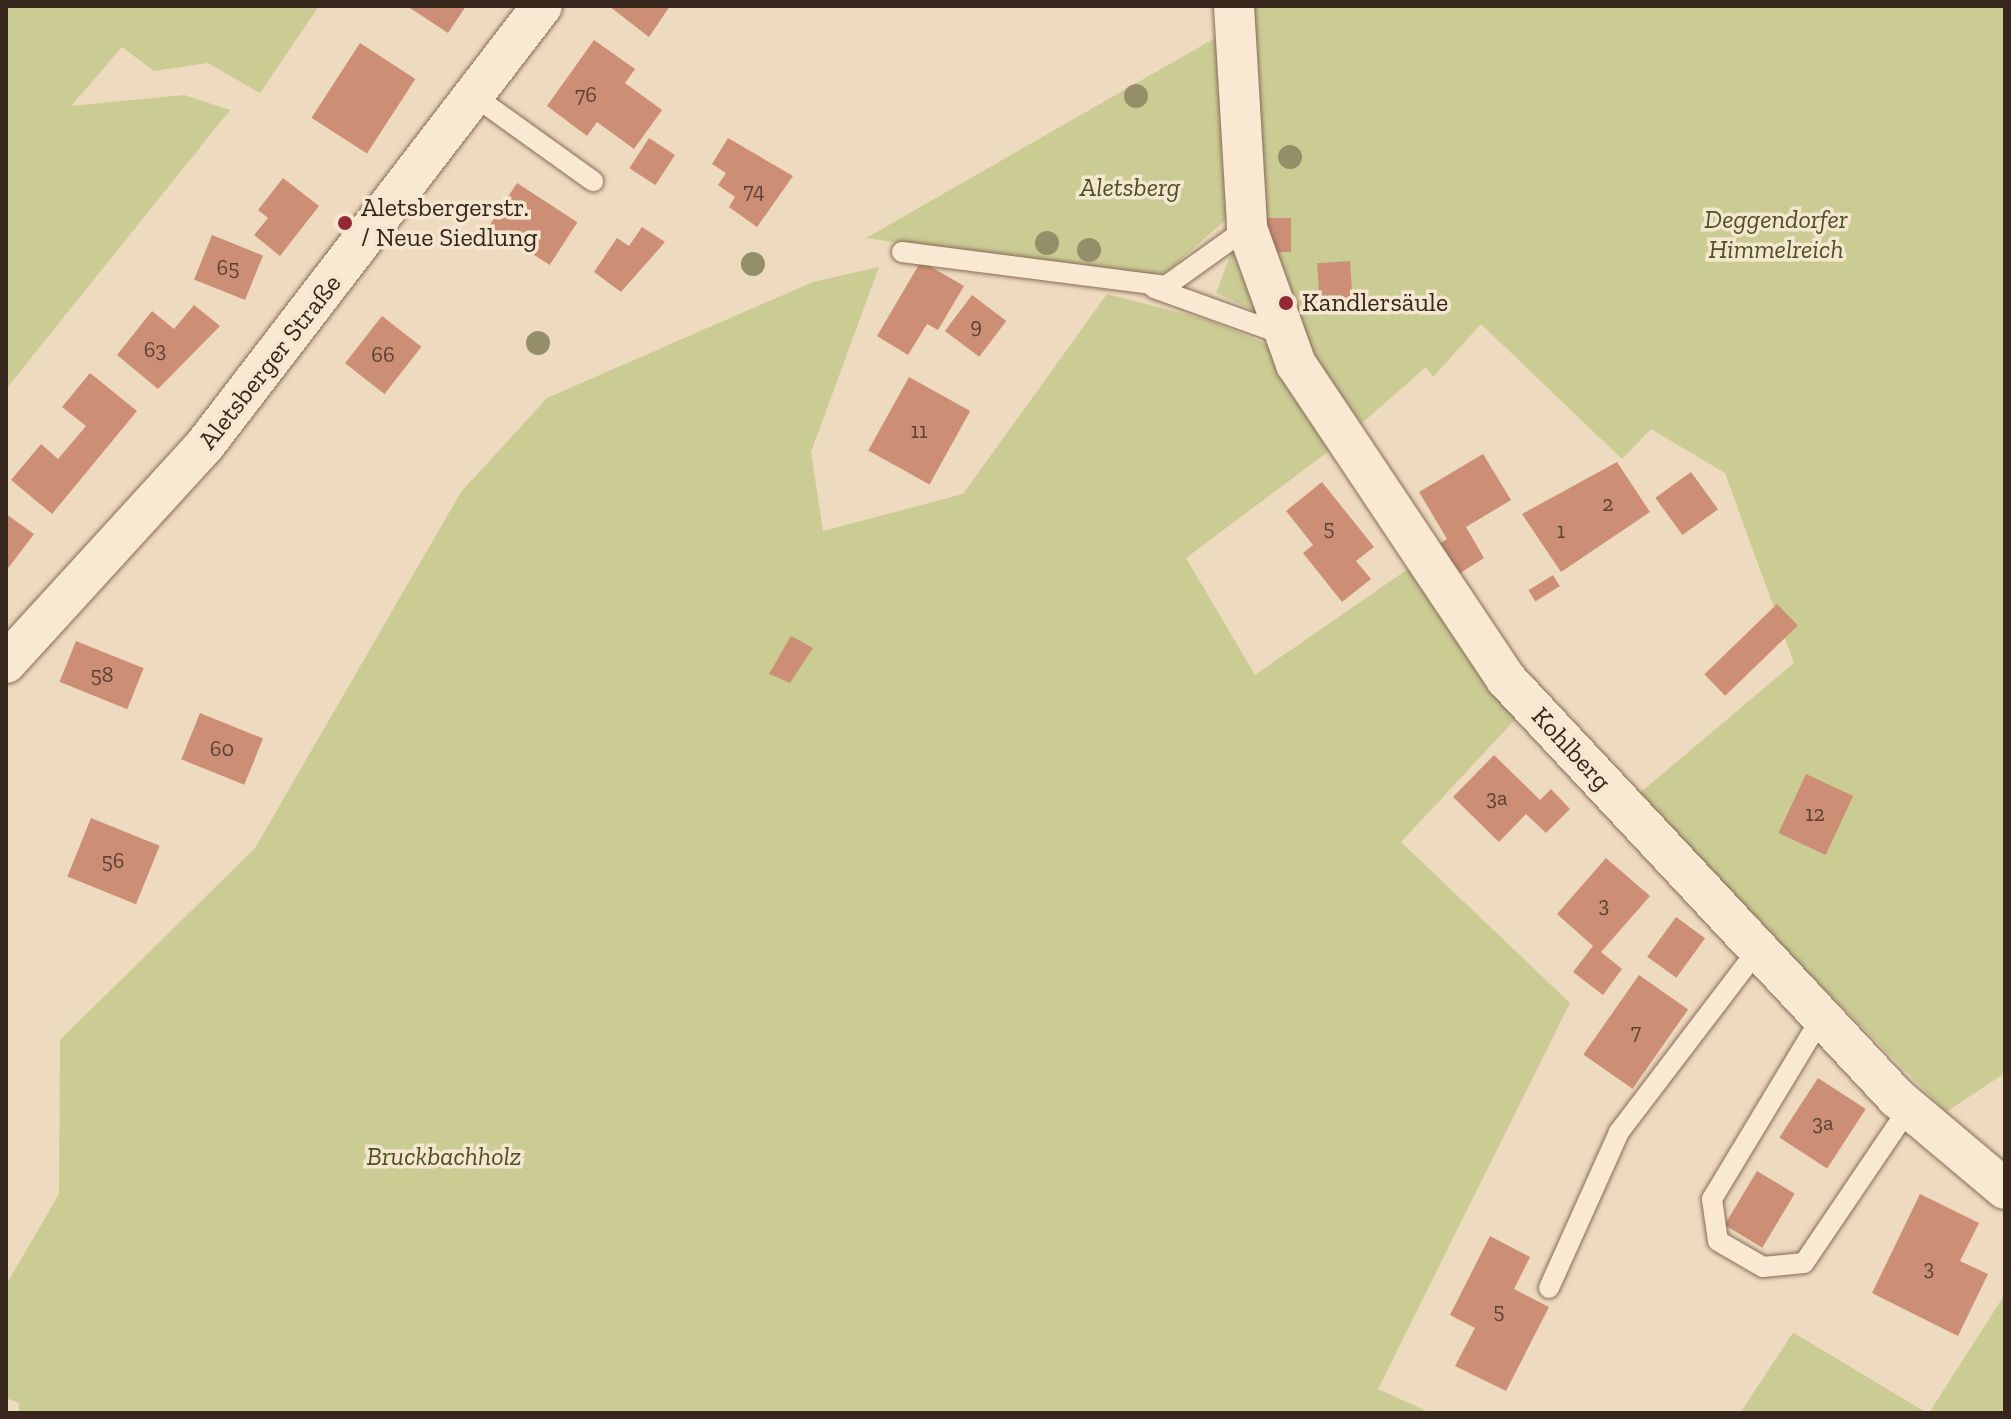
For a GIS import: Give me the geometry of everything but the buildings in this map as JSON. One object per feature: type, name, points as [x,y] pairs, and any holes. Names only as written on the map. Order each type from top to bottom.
[{"type":"street","name":"Aletsberger Straße","points":[[6,663],[205,445],[477,98],[542,6]]},
{"type":"street","name":"Kohlberg","points":[[1234,6],[1247,228],[1282,334],[1506,679],[1757,951],[1823,1015],[1909,1108],[2005,1189]]},
{"type":"lane","points":[[477,98],[593,181]]},
{"type":"lane","points":[[1150,286],[1195,271],[1247,228]]},
{"type":"lane","points":[[902,252],[1150,286],[1282,334]]},
{"type":"lane","points":[[1549,1288],[1619,1132],[1757,951]]},
{"type":"lane","points":[[1823,1015],[1712,1199],[1718,1241],[1763,1267],[1804,1263],[1909,1108]]},
{"type":"green space","points":[[6,6],[319,6],[260,93],[208,63],[154,71],[122,47],[71,106],[184,95],[230,110],[6,389]]},
{"type":"green space","name":"Deggendorfer Himmelreich","points":[[1242,6],[2005,6],[2005,1073],[1946,1112],[1635,797],[1794,663],[1725,473],[1651,429],[1622,459],[1481,324],[1433,377],[1426,367],[1362,423],[1296,334],[1256,247]]},
{"type":"green space","name":"Aletsberg","points":[[1224,33],[1230,216],[1168,271],[1141,279],[866,238]]},
{"type":"green space","points":[[1232,251],[1257,312],[1216,293]]},
{"type":"green space","name":"Bruckbachholz","points":[[879,267],[811,452],[823,531],[963,494],[1107,294],[1208,320],[1279,349],[1337,445],[1186,558],[1255,675],[1408,569],[1522,712],[1401,842],[1570,1003],[1378,1389],[1431,1413],[19,1413],[19,1403],[6,1398],[6,1285],[59,1194],[60,1040],[255,848],[461,492],[547,398],[813,282]]},
{"type":"green space","points":[[2005,1294],[2005,1413],[1929,1413]]},
{"type":"green space","points":[[1794,1333],[1927,1413],[1740,1413]]},
{"type":"place","name":"Aletsbergerstr. / Neue Siedlung","points":[[345,223]]},
{"type":"place","name":"Kandlersäule","points":[[1286,303]]}]
